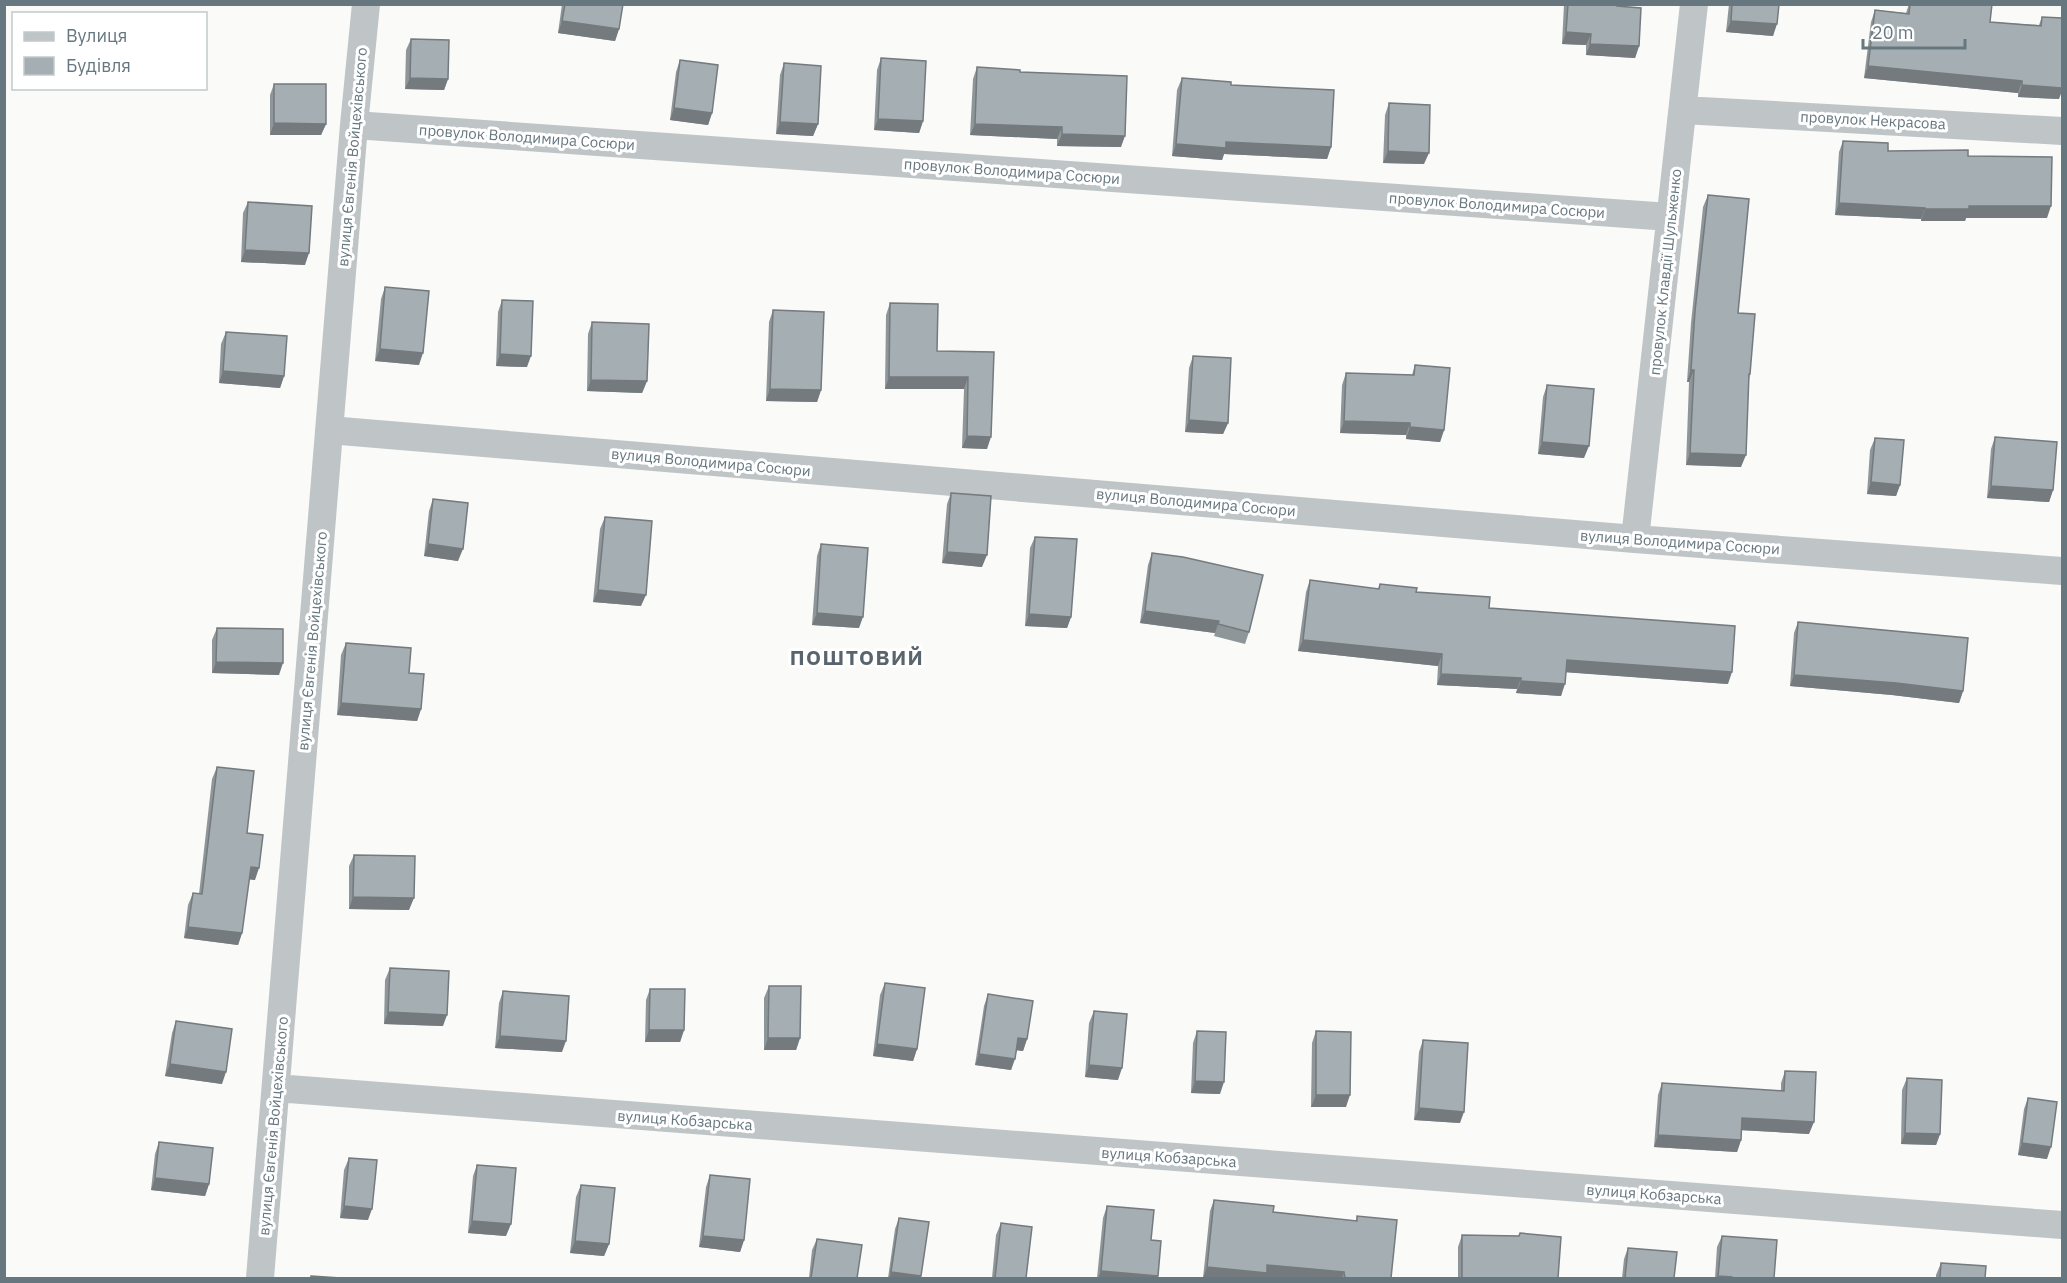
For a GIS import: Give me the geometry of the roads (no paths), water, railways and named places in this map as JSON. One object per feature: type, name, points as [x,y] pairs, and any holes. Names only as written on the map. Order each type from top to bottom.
[{"type":"street","name":"вулиця Євгенія Войцехівського","points":[[260,1278],[354,125],[366,4]]},
{"type":"street","name":"провулок Клавдії Шульженко","points":[[1635,539],[1694,4]]},
{"type":"street","name":"провулок Некрасова","points":[[1683,110],[2062,131]]},
{"type":"street","name":"провулок Володимира Сосюри","points":[[354,125],[1670,217]]},
{"type":"street","name":"вулиця Володимира Сосюри","points":[[329,430],[1635,539],[2062,571]]},
{"type":"street","name":"вулиця Кобзарська","points":[[276,1088],[2062,1225]]},
{"type":"district","name":"ПОШТОВИЙ","points":[[857,657]]}]
